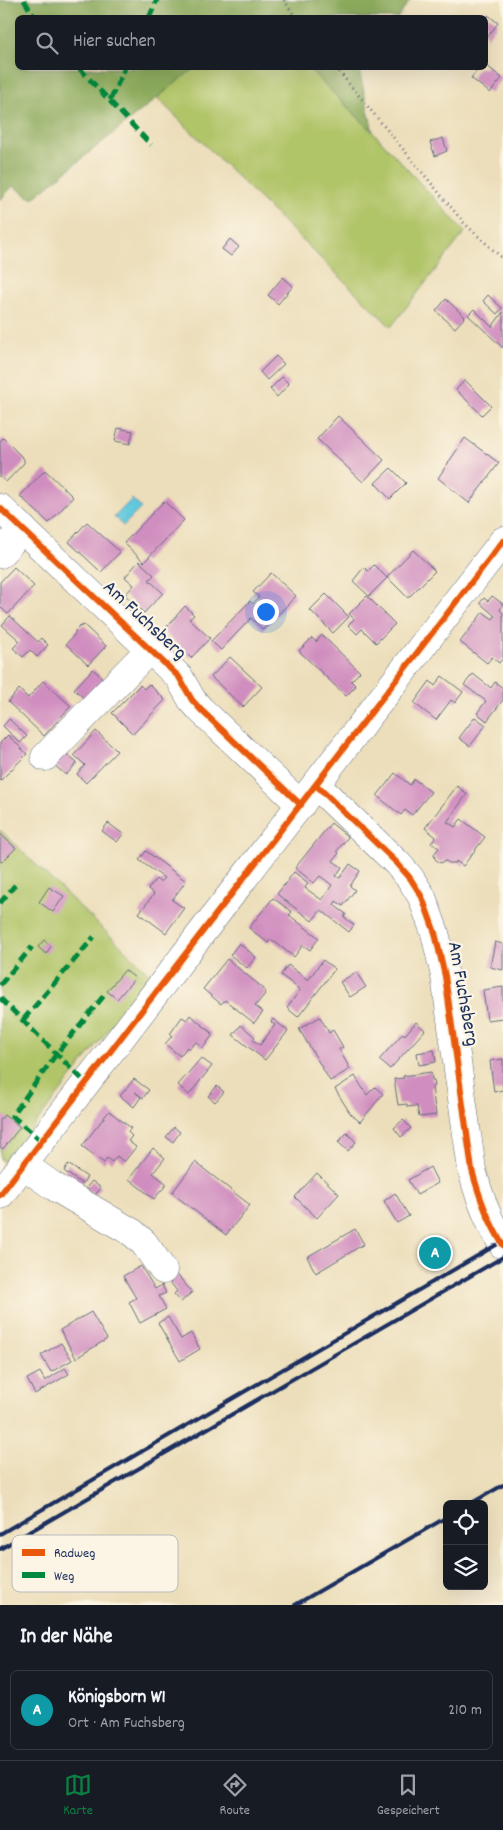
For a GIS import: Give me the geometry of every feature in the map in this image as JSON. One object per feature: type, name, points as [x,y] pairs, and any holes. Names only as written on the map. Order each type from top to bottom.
[{"type":"street","name":"Am Fuchsberg","points":[[0,508],[179,677],[192,700],[201,710],[397,863],[410,878],[422,897],[435,933],[445,976],[472,1170],[479,1197],[489,1222],[503,1245]]},
{"type":"street","points":[[0,554],[23,530]]},
{"type":"street","points":[[0,1195],[503,541]]},
{"type":"street","points":[[45,757],[150,649]]},
{"type":"street","points":[[22,1164],[53,1186],[133,1233],[144,1243],[163,1270]]},
{"type":"path","points":[[284,0],[294,15]]},
{"type":"path","points":[[338,70],[464,223],[503,259]]},
{"type":"green space","points":[[0,0],[410,0],[400,15],[15,15],[15,70],[192,70],[32,199],[13,186],[0,200]]},
{"type":"green space","points":[[192,70],[310,70],[373,132],[465,232],[391,327],[157,98]]},
{"type":"green space","points":[[310,70],[363,70],[360,74],[373,132]]},
{"type":"green space","points":[[0,830],[151,975],[5,1163],[0,1159]]},
{"type":"water","points":[[132,499],[141,508],[123,526],[114,517]]},
{"type":"building","points":[[488,15],[498,23],[488,36]]},
{"type":"building","points":[[488,67],[502,78],[490,93],[471,78],[477,70],[488,70]]},
{"type":"building","points":[[443,138],[447,151],[435,156],[430,142]]},
{"type":"building","points":[[230,239],[239,247],[231,256],[222,249]]},
{"type":"building","points":[[283,277],[293,286],[278,304],[268,295]]},
{"type":"building","points":[[488,295],[502,308],[497,314],[483,301]]},
{"type":"building","points":[[446,299],[465,317],[455,328],[436,311]]},
{"type":"building","points":[[474,309],[492,327],[503,312],[503,348],[468,315]]},
{"type":"building","points":[[276,356],[284,364],[267,380],[260,372]]},
{"type":"building","points":[[282,377],[289,384],[277,397],[270,389]]},
{"type":"building","points":[[465,380],[491,406],[482,415],[456,390]]},
{"type":"building","points":[[338,416],[384,460],[363,482],[317,439]]},
{"type":"building","points":[[118,428],[133,431],[130,444],[115,441]]},
{"type":"building","points":[[3,438],[24,459],[24,463],[6,482],[0,477],[0,441]]},
{"type":"building","points":[[465,438],[499,463],[469,503],[438,478]]},
{"type":"building","points":[[391,468],[406,483],[390,499],[375,483]]},
{"type":"building","points":[[45,470],[73,497],[49,523],[20,496]]},
{"type":"building","points":[[164,501],[184,520],[144,562],[124,543]]},
{"type":"building","points":[[87,522],[120,552],[101,572],[69,542]]},
{"type":"building","points":[[413,550],[435,571],[408,598],[387,577]]},
{"type":"building","points":[[139,561],[154,575],[149,580],[163,593],[144,613],[125,595],[134,585],[125,577]]},
{"type":"building","points":[[374,565],[387,578],[369,596],[353,581],[364,567],[368,571]]},
{"type":"building","points":[[14,567],[34,586],[8,614],[0,607],[0,582]]},
{"type":"building","points":[[271,573],[296,596],[263,630],[251,618],[221,650],[211,641],[250,601],[253,604],[259,597],[253,592]]},
{"type":"building","points":[[326,594],[349,617],[333,633],[310,610]]},
{"type":"building","points":[[367,596],[395,624],[376,643],[362,629],[357,634],[348,625],[354,619],[349,614]]},
{"type":"building","points":[[492,596],[503,604],[500,610],[503,613],[503,658],[499,663],[492,657],[487,663],[460,642],[483,612],[493,619],[495,616],[480,603],[484,598],[488,601]]},
{"type":"building","points":[[185,606],[194,615],[189,619],[210,638],[191,658],[163,631]]},
{"type":"building","points":[[10,616],[38,642],[41,638],[48,645],[37,657],[30,650],[23,657],[13,648],[20,641],[2,625]]},
{"type":"building","points":[[84,625],[106,646],[88,665],[66,644],[75,634],[75,631]]},
{"type":"building","points":[[322,635],[360,672],[351,681],[356,686],[346,696],[299,651],[312,638],[316,642]]},
{"type":"building","points":[[230,657],[262,687],[243,707],[211,677]]},
{"type":"building","points":[[93,669],[107,682],[88,702],[74,689]]},
{"type":"building","points":[[473,674],[491,688],[495,682],[503,688],[503,700],[487,721],[477,713],[486,701],[464,685]]},
{"type":"building","points":[[442,676],[463,692],[455,703],[451,700],[436,720],[414,703],[430,681],[435,686]]},
{"type":"building","points":[[43,681],[71,706],[44,736],[8,702],[19,689],[28,698]]},
{"type":"building","points":[[149,684],[165,700],[133,734],[112,713],[140,685],[144,689]]},
{"type":"building","points":[[475,717],[486,725],[470,746],[459,738]]},
{"type":"building","points":[[9,719],[27,736],[20,743],[3,726]]},
{"type":"building","points":[[96,731],[117,751],[86,783],[77,774],[85,765],[74,755]]},
{"type":"building","points":[[8,735],[27,754],[0,781],[0,743]]},
{"type":"building","points":[[64,752],[77,763],[66,775],[54,765]]},
{"type":"building","points":[[395,773],[410,785],[414,779],[431,792],[412,815],[405,810],[401,815],[377,796]]},
{"type":"building","points":[[457,786],[467,794],[447,822],[455,827],[461,819],[485,837],[463,866],[456,861],[456,863],[446,861],[440,863],[435,859],[434,854],[439,848],[431,843],[436,837],[425,828]]},
{"type":"building","points":[[108,823],[123,834],[117,842],[102,831]]},
{"type":"building","points":[[331,823],[348,837],[337,851],[339,853],[333,861],[342,867],[336,876],[340,878],[350,864],[360,871],[350,886],[355,890],[343,906],[336,901],[334,905],[346,914],[344,917],[354,925],[349,932],[321,910],[312,921],[277,894],[294,872],[308,883],[305,888],[322,900],[332,885],[320,876],[314,883],[295,868]]},
{"type":"building","points":[[0,834],[16,848],[2,862],[0,861]]},
{"type":"building","points":[[146,851],[186,881],[172,900],[184,908],[166,933],[139,913],[154,894],[148,889],[156,879],[160,882],[164,878],[139,860]]},
{"type":"building","points":[[49,887],[64,896],[53,912],[39,902]]},
{"type":"building","points":[[273,898],[292,912],[289,915],[319,938],[310,950],[303,945],[294,957],[271,939],[268,943],[249,928]]},
{"type":"building","points":[[44,940],[51,946],[46,954],[38,947]]},
{"type":"building","points":[[495,942],[503,944],[503,970],[490,967]]},
{"type":"building","points":[[239,943],[256,957],[247,968],[230,955]]},
{"type":"building","points":[[227,959],[264,989],[265,994],[255,1006],[263,1012],[254,1023],[225,1000],[221,1004],[203,989]]},
{"type":"building","points":[[323,960],[335,969],[298,1017],[287,1008],[300,990],[281,975],[288,965],[308,980]]},
{"type":"building","points":[[125,970],[135,978],[117,999],[107,991]]},
{"type":"building","points":[[356,972],[366,987],[350,997],[340,982]]},
{"type":"building","points":[[503,987],[503,1018],[487,1020],[483,990]]},
{"type":"building","points":[[190,1015],[212,1033],[212,1036],[203,1048],[196,1042],[189,1049],[187,1047],[180,1056],[165,1044],[172,1036],[170,1034],[182,1017],[187,1020]]},
{"type":"building","points":[[320,1017],[329,1033],[333,1030],[343,1047],[339,1049],[350,1069],[330,1081],[299,1029]]},
{"type":"building","points":[[273,1019],[288,1031],[265,1060],[233,1035],[241,1025],[255,1037],[253,1040],[260,1045],[275,1025],[271,1022]]},
{"type":"building","points":[[416,1022],[425,1030],[390,1069],[379,1060],[403,1033],[405,1035]]},
{"type":"building","points":[[434,1050],[436,1062],[419,1065],[417,1053]]},
{"type":"building","points":[[201,1058],[212,1066],[189,1095],[178,1085]]},
{"type":"building","points":[[503,1059],[503,1090],[494,1092],[490,1061]]},
{"type":"building","points":[[431,1072],[435,1086],[432,1087],[436,1115],[419,1117],[417,1106],[407,1107],[407,1104],[398,1105],[394,1079]]},
{"type":"building","points":[[355,1076],[367,1095],[375,1087],[383,1094],[360,1122],[350,1113],[335,1089]]},
{"type":"building","points":[[134,1079],[149,1090],[143,1098],[135,1092],[141,1097],[134,1107],[120,1096]]},
{"type":"building","points":[[217,1086],[224,1092],[215,1102],[208,1096]]},
{"type":"building","points":[[109,1111],[131,1128],[128,1132],[132,1136],[128,1141],[136,1147],[124,1162],[117,1156],[112,1162],[107,1158],[104,1163],[82,1146]]},
{"type":"building","points":[[4,1115],[20,1127],[3,1149],[0,1147],[0,1120]]},
{"type":"building","points":[[403,1120],[411,1128],[401,1137],[394,1128]]},
{"type":"building","points":[[174,1127],[180,1132],[173,1142],[166,1137]]},
{"type":"building","points":[[347,1133],[356,1142],[348,1151],[338,1142]]},
{"type":"building","points":[[153,1148],[165,1158],[153,1173],[167,1184],[154,1199],[129,1179]]},
{"type":"building","points":[[195,1162],[250,1205],[226,1235],[172,1193]]},
{"type":"building","points":[[68,1164],[87,1177],[82,1184],[64,1171]]},
{"type":"building","points":[[430,1167],[438,1183],[417,1195],[408,1180]]},
{"type":"building","points":[[317,1173],[339,1194],[317,1218],[295,1197]]},
{"type":"building","points":[[92,1181],[101,1188],[95,1195],[86,1188]]},
{"type":"building","points":[[395,1193],[409,1216],[397,1223],[384,1201]]},
{"type":"building","points":[[355,1229],[364,1244],[316,1273],[307,1257]]},
{"type":"building","points":[[437,1239],[438,1242],[444,1239],[450,1251],[443,1255],[446,1260],[441,1262],[439,1259],[430,1265],[421,1250]]},
{"type":"building","points":[[141,1266],[155,1289],[162,1285],[166,1293],[159,1296],[166,1309],[140,1323],[129,1302],[136,1298],[123,1276]]},
{"type":"building","points":[[174,1271],[192,1292],[181,1302],[174,1294],[177,1291],[166,1277]]},
{"type":"building","points":[[91,1312],[107,1339],[76,1358],[60,1330]]},
{"type":"building","points":[[168,1317],[181,1339],[191,1333],[200,1349],[180,1361],[158,1323]]},
{"type":"building","points":[[61,1343],[72,1360],[51,1372],[41,1355]]},
{"type":"building","points":[[65,1368],[69,1374],[35,1394],[27,1379],[40,1372],[45,1381]]},
{"type":"railway","points":[[0,1534],[503,1241]]},
{"type":"railway","points":[[24,1535],[503,1257]]},
{"type":"railway","points":[[477,1500],[503,1485]]},
{"type":"railway","points":[[295,1605],[443,1519]]},
{"type":"railway","points":[[0,1549],[12,1542]]},
{"type":"marked path","points":[[24,0],[33,15]]},
{"type":"marked path","points":[[150,15],[157,0]]},
{"type":"marked path","points":[[81,70],[151,145]]},
{"type":"marked path","points":[[110,100],[124,70]]},
{"type":"marked path","points":[[0,903],[15,885]]},
{"type":"marked path","points":[[23,1020],[94,937]]},
{"type":"marked path","points":[[0,985],[32,947]]},
{"type":"marked path","points":[[42,1141],[12,1116],[57,1053],[106,993]]},
{"type":"marked path","points":[[0,998],[86,1083]]},
{"type":"cycle path","points":[[0,508],[179,677],[192,700],[201,710],[301,805]]},
{"type":"cycle path","points":[[0,1195],[503,541]]},
{"type":"cycle path","points":[[316,785],[397,863],[410,878],[422,897],[435,933],[445,976],[472,1170],[484,1209],[503,1245]]},
{"type":"place","name":"Königsborn W1","points":[[435,1253]]}]
